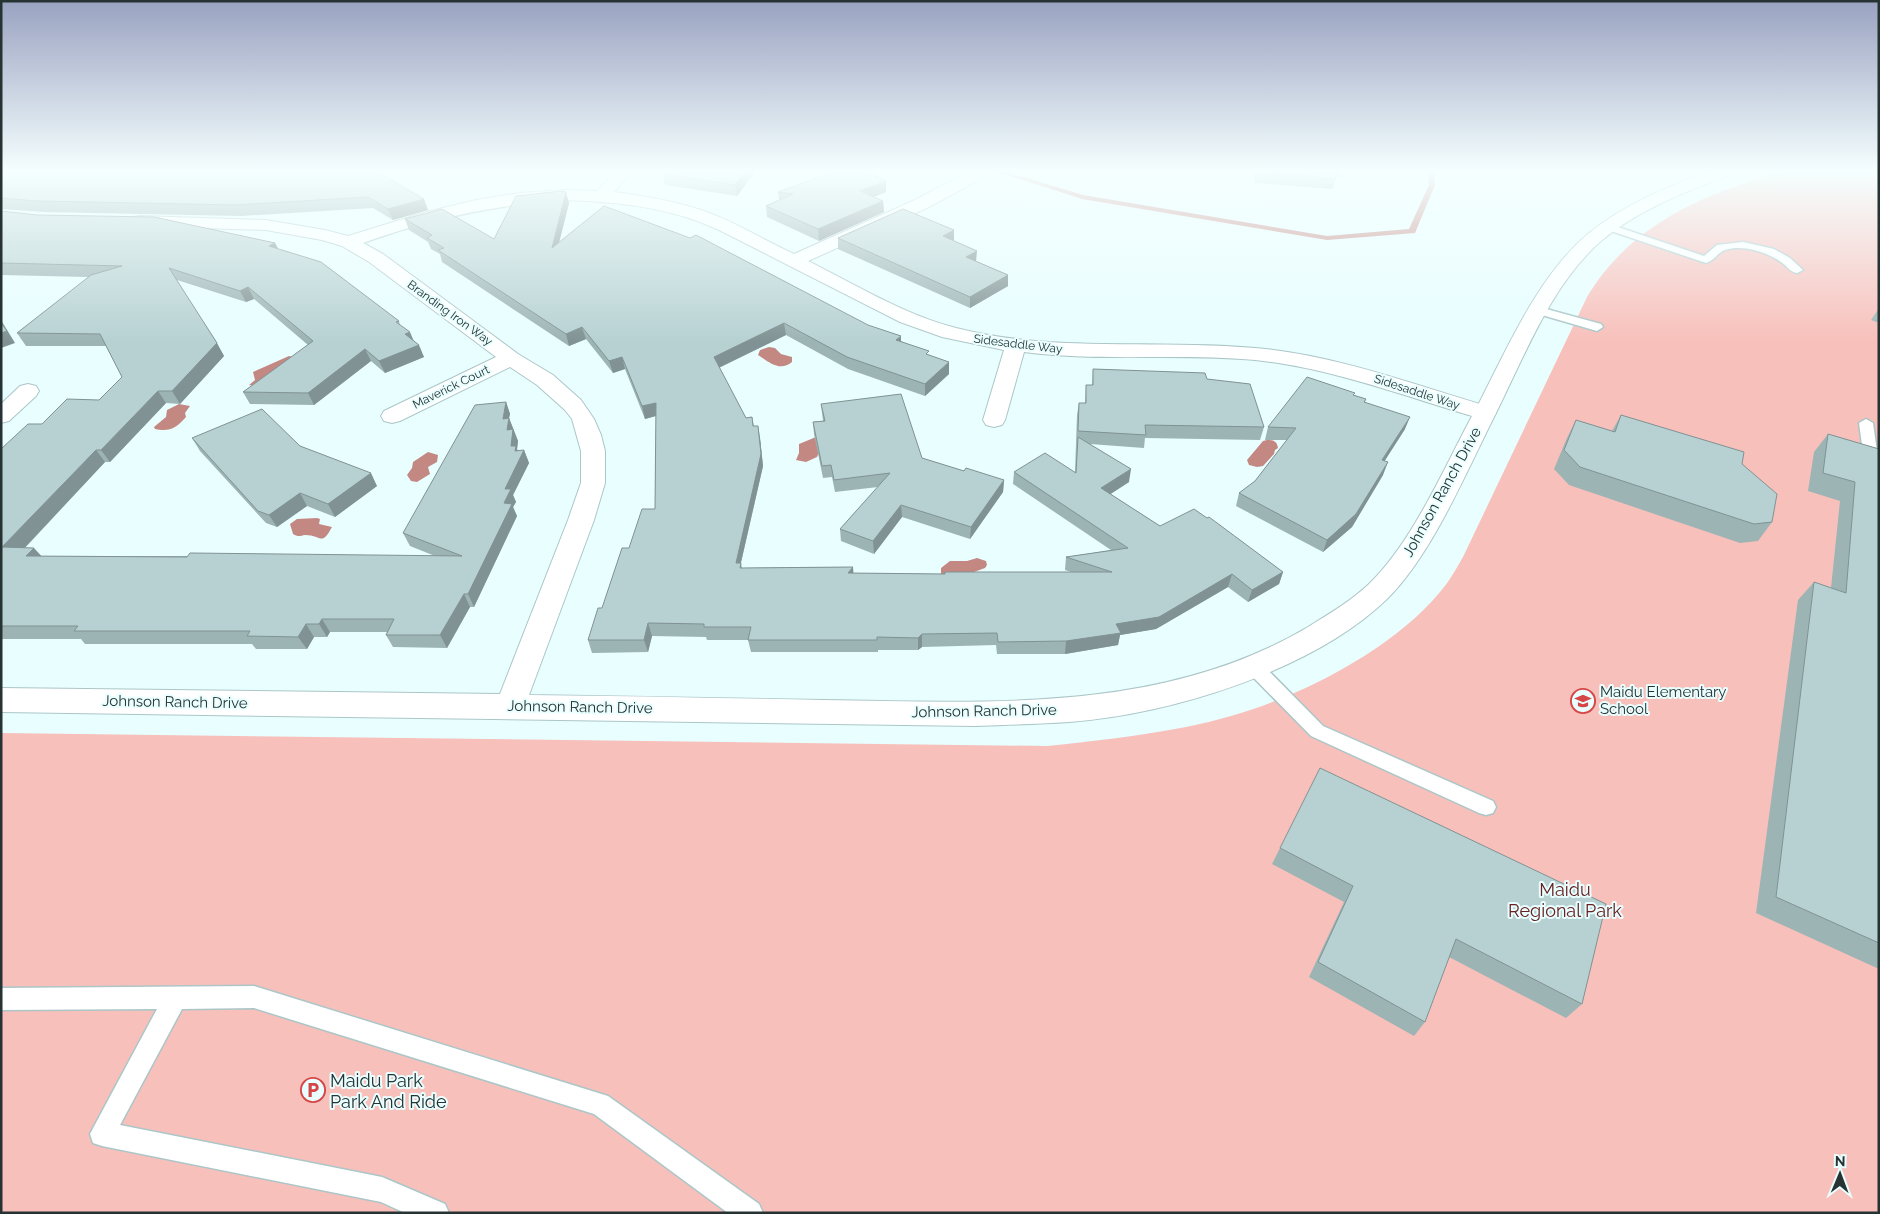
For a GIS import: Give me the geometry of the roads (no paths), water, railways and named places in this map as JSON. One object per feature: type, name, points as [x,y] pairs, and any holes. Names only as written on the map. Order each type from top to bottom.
[{"type":"street","name":"Branding Iron Way","points":[[290,229],[325,234],[348,242],[376,258],[511,358],[545,380],[573,405],[583,419],[593,451],[592,483],[581,520],[510,706]]},
{"type":"street","name":"Sidesaddle Way","points":[[348,242],[387,229]]},
{"type":"street","name":"Sidesaddle Way","points":[[728,229],[928,327],[973,340],[1066,350],[1218,352],[1274,356],[1347,370],[1485,414]]},
{"type":"street","points":[[794,261],[867,229]]},
{"type":"street","name":"Johnson Ranch Drive","points":[[1,700],[975,714],[1070,710],[1138,701],[1202,685],[1254,667],[1300,645],[1343,619],[1378,591],[1402,564],[1423,531],[1539,311],[1557,281],[1579,253],[1608,229]]},
{"type":"street","points":[[994,420],[1015,346]]},
{"type":"street","name":"Maverick Court","points":[[392,416],[511,358]]},
{"type":"street","points":[[1,416],[28,391]]},
{"type":"lane","points":[[1611,229],[1706,260],[1721,247],[1743,245],[1770,251],[1786,260],[1796,270]]},
{"type":"lane","points":[[1539,311],[1597,327]]},
{"type":"lane","points":[[1866,423],[1870,460],[1879,462]]},
{"type":"lane","points":[[1254,667],[1317,731],[1429,780],[1486,808]]},
{"type":"lane","points":[[176,997],[102,1134],[382,1190],[436,1213]]},
{"type":"lane","points":[[1,999],[254,997],[600,1104],[750,1213]]},
{"type":"waterway","points":[[1271,229],[1327,238],[1412,231],[1413,229]]},
{"type":"place","name":"Maidu Elementary School","points":[[1583,701]]},
{"type":"place","name":"Maidu Park Park And Ride","points":[[313,1090]]},
{"type":"park label","name":"Maidu Regional Park","points":[[1565,900]]}]
